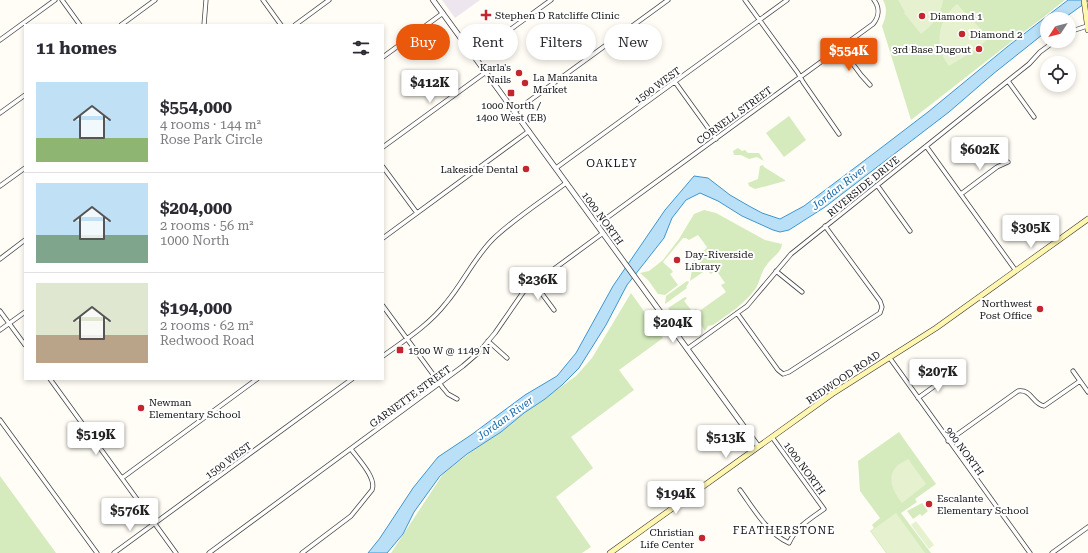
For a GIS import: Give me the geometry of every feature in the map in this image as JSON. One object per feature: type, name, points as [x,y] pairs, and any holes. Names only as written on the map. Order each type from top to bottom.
[{"type":"main road","points":[[1084,0],[1084,10],[1088,28]]},
{"type":"main road","name":"REDWOOD ROAD","points":[[610,553],[832,394],[936,328],[1088,219]]},
{"type":"street","points":[[0,40],[55,0]]},
{"type":"street","points":[[62,0],[79,24]]},
{"type":"street","points":[[122,24],[155,0]]},
{"type":"street","points":[[204,24],[206,0]]},
{"type":"street","points":[[263,0],[280,24]]},
{"type":"street","points":[[296,24],[329,0]]},
{"type":"street","name":"1000 NORTH","points":[[433,0],[458,34]]},
{"type":"street","points":[[518,24],[551,0]]},
{"type":"street","points":[[514,112],[668,0]]},
{"type":"street","points":[[745,0],[839,134]]},
{"type":"street","name":"1500 WEST","points":[[556,168],[787,0]]},
{"type":"street","name":"CORNELL STREET","points":[[597,225],[873,24],[878,15],[878,6],[874,0]]},
{"type":"street","points":[[384,56],[443,13]]},
{"type":"street","points":[[1076,31],[1088,28]]},
{"type":"street","points":[[841,48],[861,75],[870,84]]},
{"type":"street","name":"RIVERSIDE DRIVE","points":[[687,349],[750,303],[791,254],[1008,81],[1047,48]]},
{"type":"street","name":"1000 NORTH","points":[[477,60],[758,446]]},
{"type":"street","points":[[384,146],[486,72]]},
{"type":"street","points":[[1008,81],[1034,117]]},
{"type":"street","points":[[675,82],[716,138]]},
{"type":"street","points":[[0,114],[24,96]]},
{"type":"street","points":[[384,237],[529,132]]},
{"type":"street","points":[[926,146],[1016,271]]},
{"type":"street","points":[[961,194],[998,167],[1008,162]]},
{"type":"street","points":[[384,168],[417,213]]},
{"type":"street","points":[[0,186],[24,169]]},
{"type":"street","points":[[384,355],[430,320],[447,302],[473,263],[493,239],[512,222],[566,183]]},
{"type":"street","points":[[876,185],[910,231]]},
{"type":"street","points":[[737,313],[778,370],[783,374],[877,316],[882,311],[880,301],[825,226]]},
{"type":"street","name":"GARNETTE STREET","points":[[208,553],[471,360],[488,341],[519,296],[534,283],[602,233]]},
{"type":"street","points":[[0,259],[24,241]]},
{"type":"street","points":[[776,271],[802,292]]},
{"type":"street","points":[[534,283],[554,310]]},
{"type":"street","points":[[384,307],[448,394],[457,398]]},
{"type":"street","points":[[0,311],[24,344]]},
{"type":"street","points":[[0,330],[24,313]]},
{"type":"street","points":[[488,341],[507,358]]},
{"type":"street","name":"900 NORTH","points":[[889,357],[1030,553]]},
{"type":"street","points":[[1073,371],[1088,392]]},
{"type":"street","points":[[918,398],[950,376]]},
{"type":"street","points":[[51,380],[176,553]]},
{"type":"street","points":[[122,478],[256,380]]},
{"type":"street","name":"1500 WEST","points":[[114,553],[351,380]]},
{"type":"street","points":[[948,441],[1018,391],[1023,390],[1028,392],[1038,404],[1044,406],[1080,381]]},
{"type":"street","points":[[0,420],[97,553]]},
{"type":"street","name":"1000 NORTH","points":[[740,490],[771,532],[778,538],[789,543],[793,534],[798,528],[824,509],[772,437]]},
{"type":"street","points":[[302,553],[351,516],[372,490],[374,485],[372,478],[351,449]]},
{"type":"street","points":[[1052,553],[1088,527]]},
{"type":"shaded area","points":[[442,0],[480,0],[455,18]]},
{"type":"green space","points":[[883,0],[1065,0],[1050,12],[1040,12],[1040,19],[911,120],[882,26],[885,19],[886,7]]},
{"type":"green space","name":"Diamond 1","points":[[898,0],[943,0],[936,19],[921,34],[904,13],[905,12]]},
{"type":"green space","name":"Diamond 2","points":[[957,4],[987,37],[986,41],[975,50],[949,66],[941,50],[939,42],[940,33],[945,17]]},
{"type":"green space","points":[[789,116],[806,140],[784,157],[766,133]]},
{"type":"green space","points":[[738,148],[742,151],[745,150],[748,153],[759,153],[764,161],[757,157],[749,159],[741,155],[734,155],[733,151]]},
{"type":"green space","points":[[763,165],[785,181],[755,189],[749,186],[748,183],[758,179],[760,166]]},
{"type":"green space","points":[[704,210],[716,213],[765,240],[782,244],[778,253],[764,268],[759,282],[752,294],[742,304],[713,325],[708,326],[705,331],[699,322],[686,332],[668,308],[685,297],[687,298],[684,301],[692,311],[696,309],[698,312],[726,292],[721,285],[725,283],[716,270],[711,274],[702,266],[695,256],[707,247],[698,235],[689,240],[683,238],[663,262],[673,272],[670,274],[678,285],[665,295],[658,294],[648,280],[640,273],[649,271],[663,260],[679,239],[694,214]]},
{"type":"green space","points":[[694,259],[703,272],[690,281]]},
{"type":"green space","points":[[687,281],[689,282],[686,287],[687,288],[665,304],[666,296]]},
{"type":"green space","points":[[631,293],[663,338],[619,370],[634,390],[571,437],[593,468],[556,497],[591,547],[582,553],[391,553],[443,474],[476,448],[576,376],[592,358]]},
{"type":"green space","points":[[899,432],[936,484],[915,499],[917,502],[901,513],[931,553],[886,553],[870,531],[874,528],[872,525],[880,518],[860,491],[858,461]]},
{"type":"green space","points":[[908,459],[926,484],[902,503],[896,494],[891,480],[897,466]]},
{"type":"green space","points":[[0,476],[56,553],[0,553]]},
{"type":"green space","points":[[922,503],[928,511],[922,516],[920,514],[913,519],[907,511]]},
{"type":"green space","points":[[896,513],[925,553],[887,553],[871,531]]},
{"type":"green space","points":[[916,521],[934,545],[929,549],[911,525]]},
{"type":"water","points":[[1068,0],[1088,0],[1073,12],[1052,12]]},
{"type":"water","name":"Jordan River","points":[[1040,22],[1040,37],[949,112],[825,207],[789,230],[780,232],[773,230],[742,216],[718,201],[700,193],[686,200],[672,218],[664,238],[627,285],[606,325],[579,368],[545,399],[524,413],[501,432],[467,454],[440,476],[414,512],[403,534],[387,553],[368,553],[380,538],[413,488],[438,457],[471,435],[525,395],[557,376],[576,353],[613,286],[665,210],[694,176],[708,178],[730,195],[749,206],[762,213],[780,219],[804,206],[877,151],[928,112]]},
{"type":"place","name":"Stephen D Ratcliffe Clinic","points":[[486,15]]},
{"type":"place","name":"Diamond 1","points":[[922,16]]},
{"type":"place","name":"Diamond 2","points":[[962,34]]},
{"type":"place","name":"3rd Base Dugout","points":[[979,49]]},
{"type":"place","name":"Karla's Nails","points":[[519,73]]},
{"type":"place","name":"La Manzanita Market","points":[[525,83]]},
{"type":"place","name":"1000 North / 1400 West (EB)","points":[[511,93]]},
{"type":"place","name":"Lakeside Dental","points":[[526,169]]},
{"type":"place","name":"Day-Riverside Library","points":[[677,260]]},
{"type":"place","name":"Northwest Post Office","points":[[1040,309]]},
{"type":"place","name":"1500 W @ 1149 N","points":[[400,350]]},
{"type":"place","name":"Newman Elementary School","points":[[141,408]]},
{"type":"place","name":"Escalante Elementary School","points":[[929,504]]},
{"type":"place","name":"Christian Life Center","points":[[702,538]]},
{"type":"district","name":"OAKLEY","points":[[612,163]]},
{"type":"district","name":"FEATHERSTONE","points":[[784,530]]}]
